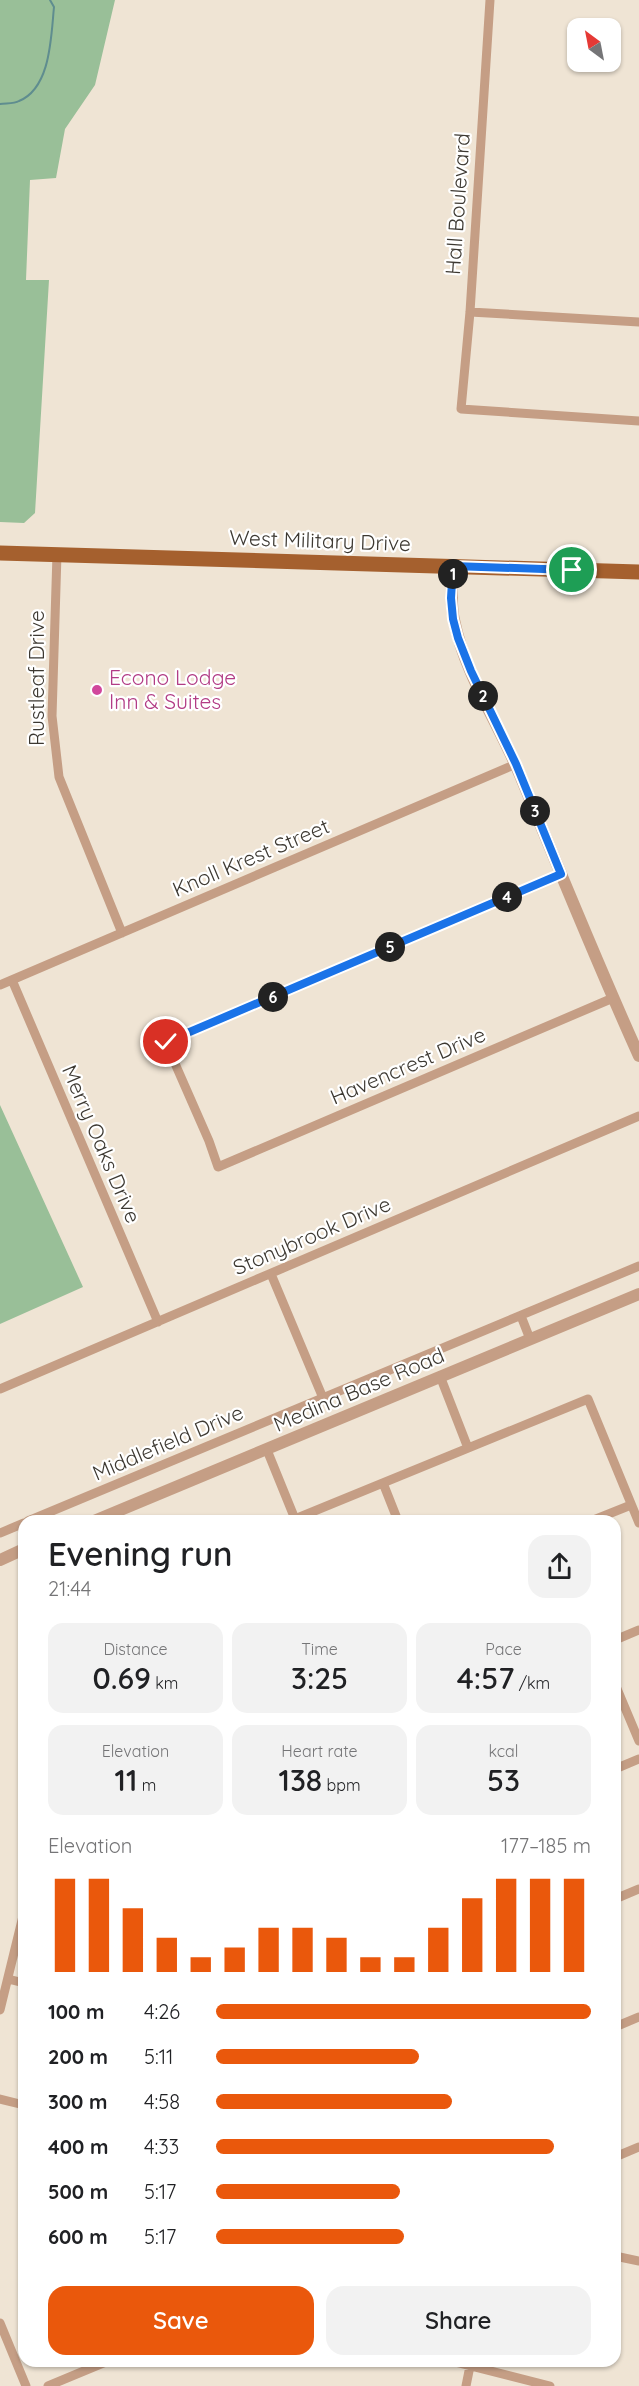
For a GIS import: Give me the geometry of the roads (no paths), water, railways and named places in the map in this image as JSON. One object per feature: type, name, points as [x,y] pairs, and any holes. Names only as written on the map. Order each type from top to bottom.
[{"type":"main road","name":"West Military Drive","points":[[0,553],[639,572]]},
{"type":"street","name":"Hall Boulevard","points":[[490,0],[470,312],[461,409],[639,421]]},
{"type":"street","points":[[470,312],[639,322]]},
{"type":"street","name":"Rustleaf Drive","points":[[57,554],[52,716],[59,777],[122,933]]},
{"type":"street","points":[[453,566],[451,598],[458,638],[471,671],[516,764],[612,998],[639,1056]]},
{"type":"street","name":"Knoll Krest Street","points":[[0,985],[516,764]]},
{"type":"street","name":"Havencrest Drive","points":[[561,874],[166,1042],[218,1167],[612,998]]},
{"type":"street","name":"Merry Oaks Drive","points":[[12,980],[158,1322]]},
{"type":"street","name":"Stonybrook Drive","points":[[0,1389],[639,1116]]},
{"type":"street","name":"Middlefield Drive","points":[[42,1515],[639,1266]]},
{"type":"street","points":[[270,1274],[323,1398]]},
{"type":"street","name":"Medina Base Road","points":[[108,1515],[639,1294]]},
{"type":"street","points":[[520,1316],[530,1339]]},
{"type":"street","points":[[440,1376],[468,1448]]},
{"type":"street","points":[[305,1515],[588,1399],[639,1523]]},
{"type":"street","points":[[267,1450],[291,1515]]},
{"type":"street","points":[[383,1483],[396,1515]]},
{"type":"street","points":[[606,1515],[631,1505]]},
{"type":"street","points":[[0,1533],[18,1526]]},
{"type":"street","points":[[0,1560],[18,1552]]},
{"type":"street","points":[[621,1638],[639,1630]]},
{"type":"street","points":[[621,1698],[639,1741]]},
{"type":"street","points":[[621,1767],[639,1760]]},
{"type":"street","points":[[621,1896],[639,1889]]},
{"type":"street","points":[[0,2010],[18,1937]]},
{"type":"street","points":[[8,1979],[18,1982]]},
{"type":"street","points":[[621,2024],[639,2017]]},
{"type":"street","points":[[0,2099],[18,2104]]},
{"type":"street","points":[[621,2154],[639,2147]]},
{"type":"street","points":[[621,2257],[639,2261]]},
{"type":"street","points":[[0,2323],[18,2367]]},
{"type":"street","points":[[18,2367],[26,2386]]},
{"type":"street","points":[[48,2386],[94,2367]]},
{"type":"street","points":[[466,2386],[470,2367]]},
{"type":"street","points":[[474,2367],[550,2386]]},
{"type":"waterway","points":[[0,104],[17,102],[30,94],[38,85],[47,60],[52,32],[54,7],[50,0]]},
{"type":"place","name":"Econo Lodge Inn & Suites","points":[[97,690]]}]
